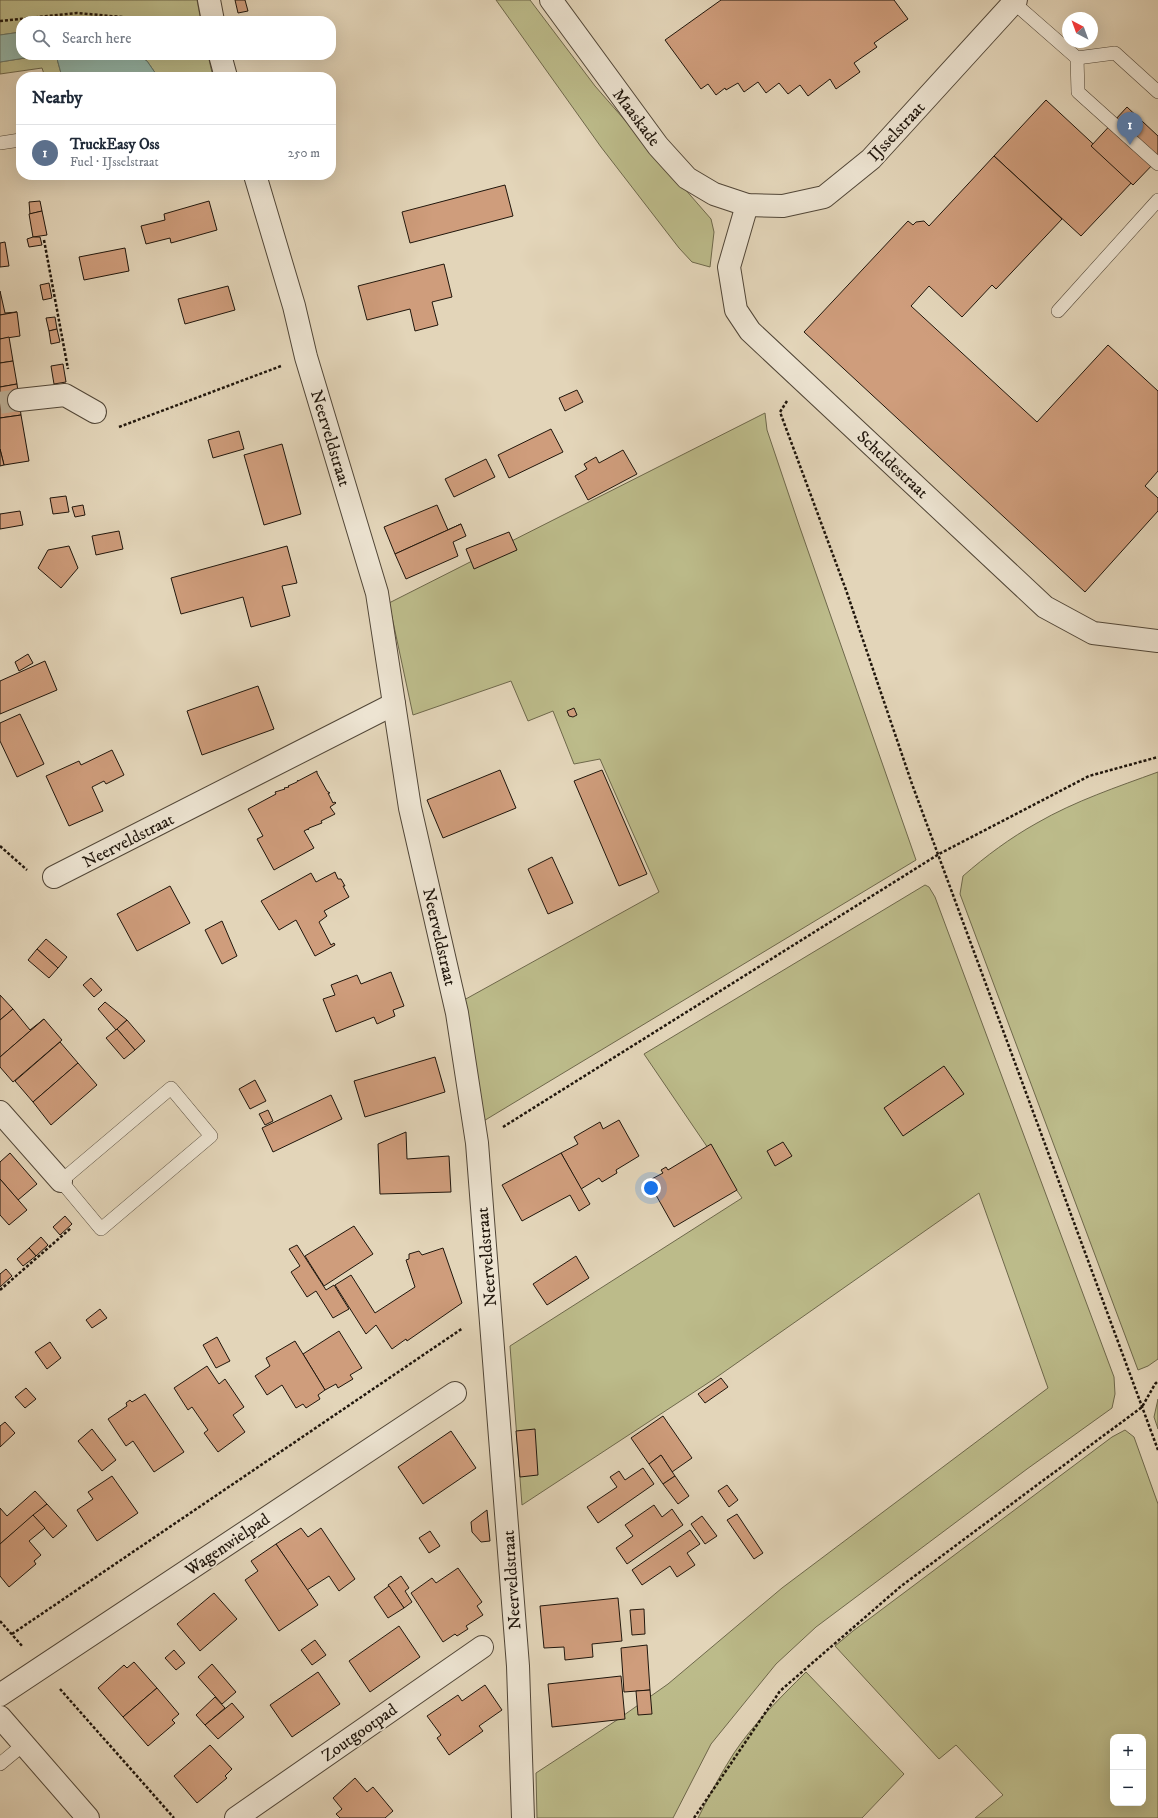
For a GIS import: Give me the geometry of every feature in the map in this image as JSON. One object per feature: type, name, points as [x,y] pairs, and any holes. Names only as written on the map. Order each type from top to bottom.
[{"type":"street","points":[[209,0],[212,16]]},
{"type":"street","name":"Maaskade","points":[[551,0],[658,146],[687,178],[714,194],[747,205]]},
{"type":"street","name":"IJsselstraat","points":[[747,205],[783,206],[824,197],[871,159],[1015,1]]},
{"type":"street","points":[[221,60],[225,72]]},
{"type":"street","name":"Neerveldstraat","points":[[256,180],[294,306],[306,357],[377,593],[410,808],[457,1013],[476,1144],[490,1310],[518,1666],[523,1818]]},
{"type":"street","name":"Scheldestraat","points":[[747,205],[729,267],[736,310],[750,331],[1044,607],[1093,633],[1158,641]]},
{"type":"street","points":[[19,400],[65,395],[95,412]]},
{"type":"street","name":"Neerveldstraat","points":[[54,877],[394,704]]},
{"type":"street","points":[[0,1112],[61,1181]]},
{"type":"street","name":"Wagenwielpad","points":[[0,1695],[455,1393]]},
{"type":"street","name":"Zoutgootpad","points":[[236,1818],[482,1647]]},
{"type":"street","points":[[0,1717],[88,1818]]},
{"type":"lane","points":[[1015,1],[1077,58],[1078,92],[1158,164]]},
{"type":"lane","points":[[1077,58],[1115,53],[1158,92]]},
{"type":"lane","points":[[0,143],[16,141]]},
{"type":"lane","points":[[1058,311],[1158,200]]},
{"type":"lane","points":[[171,1088],[211,1136],[101,1229],[61,1181],[171,1088]]},
{"type":"lane","points":[[0,1764],[23,1745]]},
{"type":"path","points":[[48,16],[77,13],[110,16]]},
{"type":"path","points":[[0,21],[16,19]]},
{"type":"path","points":[[44,240],[71,387],[65,395]]},
{"type":"path","points":[[95,412],[116,427],[306,357]]},
{"type":"path","points":[[802,379],[780,412],[846,590],[912,784],[1158,1450]]},
{"type":"path","points":[[476,1144],[939,854],[1089,776],[1158,757]]},
{"type":"path","points":[[0,846],[38,880],[54,877]]},
{"type":"path","points":[[0,1290],[88,1214]]},
{"type":"path","points":[[12,1634],[490,1310]]},
{"type":"path","points":[[694,1818],[780,1691],[900,1587],[1142,1406],[1158,1381]]},
{"type":"path","points":[[0,1621],[174,1818]]},
{"type":"shaded area","points":[[0,0],[197,0],[200,16],[16,16],[16,33],[0,35]]},
{"type":"shaded area","points":[[496,0],[530,0],[595,86],[711,219],[714,232],[710,267],[692,262],[679,248],[601,147]]},
{"type":"shaded area","points":[[16,33],[16,59],[0,62],[0,35]]},
{"type":"shaded area","points":[[16,59],[57,60],[61,72],[43,72],[42,68],[0,74],[0,62]]},
{"type":"shaded area","points":[[57,60],[145,60],[155,72],[61,72]]},
{"type":"shaded area","points":[[145,60],[209,60],[212,72],[155,72]]},
{"type":"shaded area","points":[[765,413],[767,430],[799,525],[916,860],[482,1122],[464,1000],[659,892],[600,759],[574,764],[553,711],[528,721],[511,681],[413,715],[389,603]]},
{"type":"shaded area","points":[[1158,772],[1158,1359],[1148,1366],[1138,1370],[960,894],[963,876],[980,861],[1017,835],[1051,815],[1081,801]]},
{"type":"shaded area","points":[[925,885],[929,887],[935,897],[1114,1377],[1115,1394],[1112,1408],[1027,1469],[816,1627],[776,1664],[711,1744],[673,1818],[537,1818],[536,1773],[617,1720],[668,1684],[782,1588],[1048,1388],[979,1193],[714,1379],[522,1505],[510,1346],[742,1198],[644,1054]]},
{"type":"shaded area","points":[[1158,1399],[1158,1429],[1154,1417]]},
{"type":"shaded area","points":[[1125,1430],[1134,1437],[1158,1504],[1158,1818],[975,1818],[1003,1795],[956,1745],[939,1759],[835,1646],[1112,1437]]},
{"type":"shaded area","points":[[806,1672],[904,1774],[862,1818],[698,1818],[734,1753],[750,1731]]},
{"type":"building","points":[[235,0],[245,0],[248,11],[238,13]]},
{"type":"building","points":[[721,0],[894,0],[908,19],[874,43],[877,47],[854,63],[860,72],[836,89],[830,79],[808,96],[800,85],[788,94],[779,83],[766,93],[758,82],[744,92],[738,83],[726,90],[725,88],[716,95],[708,84],[701,89],[665,40]]},
{"type":"building","points":[[1046,100],[1133,181],[1081,236],[994,156]]},
{"type":"building","points":[[1127,107],[1158,136],[1158,159],[1133,185],[1091,146]]},
{"type":"building","points":[[994,156],[1062,219],[996,289],[992,285],[962,317],[929,286],[911,306],[1037,422],[1108,345],[1158,391],[1158,471],[1145,486],[1158,498],[1158,511],[1085,592],[804,332],[908,221],[913,225],[916,222],[924,221],[929,226]]},
{"type":"building","points":[[505,185],[513,216],[410,243],[402,212]]},
{"type":"building","points":[[40,201],[42,211],[30,214],[29,202]]},
{"type":"building","points":[[209,201],[217,230],[171,243],[170,238],[146,244],[141,226],[165,220],[164,214]]},
{"type":"building","points":[[42,211],[47,235],[33,237],[29,214]]},
{"type":"building","points":[[40,237],[42,245],[29,247],[27,239]]},
{"type":"building","points":[[5,242],[9,266],[0,267],[0,243]]},
{"type":"building","points":[[125,248],[129,271],[84,280],[79,257]]},
{"type":"building","points":[[444,264],[452,297],[432,302],[438,325],[415,331],[410,309],[367,320],[358,286]]},
{"type":"building","points":[[49,283],[52,298],[43,300],[40,285]]},
{"type":"building","points":[[228,286],[235,310],[185,324],[178,299]]},
{"type":"building","points":[[0,291],[5,313],[17,312],[0,315]]},
{"type":"building","points":[[17,312],[20,336],[0,339],[0,315]]},
{"type":"building","points":[[55,317],[57,329],[49,331],[46,318]]},
{"type":"building","points":[[57,329],[60,342],[51,344],[49,331]]},
{"type":"building","points":[[9,337],[13,361],[0,363],[0,339]]},
{"type":"building","points":[[13,361],[17,384],[0,387],[0,363]]},
{"type":"building","points":[[63,364],[66,382],[54,384],[51,366]]},
{"type":"building","points":[[17,384],[21,415],[0,418],[0,387]]},
{"type":"building","points":[[577,390],[583,402],[565,411],[559,398]]},
{"type":"building","points":[[21,415],[29,461],[4,465],[0,449],[0,418]]},
{"type":"building","points":[[551,429],[563,452],[509,478],[498,455]]},
{"type":"building","points":[[239,431],[244,449],[213,458],[208,440]]},
{"type":"building","points":[[282,444],[301,514],[264,525],[244,455]]},
{"type":"building","points":[[0,449],[4,465],[0,466]]},
{"type":"building","points":[[623,450],[637,474],[588,500],[575,476],[587,469],[584,464],[596,457],[599,463]]},
{"type":"building","points":[[486,459],[495,477],[454,497],[445,479]]},
{"type":"building","points":[[66,496],[69,512],[53,514],[50,498]]},
{"type":"building","points":[[83,505],[85,515],[75,517],[72,507]]},
{"type":"building","points":[[437,505],[448,530],[395,554],[384,527]]},
{"type":"building","points":[[20,511],[23,525],[0,529],[0,514]]},
{"type":"building","points":[[461,524],[466,536],[453,542],[458,556],[406,579],[395,554]]},
{"type":"building","points":[[119,531],[123,549],[96,555],[92,536]]},
{"type":"building","points":[[509,532],[517,550],[474,569],[466,549]]},
{"type":"building","points":[[69,546],[78,568],[61,588],[38,568],[48,550]]},
{"type":"building","points":[[287,546],[297,583],[282,586],[290,616],[251,627],[243,597],[181,614],[171,578]]},
{"type":"building","points":[[28,654],[33,663],[19,671],[15,662]]},
{"type":"building","points":[[45,661],[57,690],[0,714],[0,681]]},
{"type":"building","points":[[258,686],[274,729],[202,755],[187,711]]},
{"type":"building","points":[[574,708],[577,715],[573,717],[569,716],[567,711]]},
{"type":"building","points":[[20,714],[44,764],[17,777],[0,741],[0,723]]},
{"type":"building","points":[[112,750],[124,775],[106,784],[104,781],[92,787],[103,811],[69,826],[46,776],[79,761],[81,765]]},
{"type":"building","points":[[500,770],[516,808],[443,838],[427,800]]},
{"type":"building","points":[[602,770],[647,874],[619,886],[574,781]]},
{"type":"building","points":[[317,771],[327,791],[330,793],[328,793],[333,803],[336,803],[330,807],[335,814],[321,821],[322,823],[304,831],[314,848],[274,870],[257,839],[263,836],[248,809],[276,794],[275,792],[289,787],[288,786],[297,782],[298,780]]},
{"type":"building","points":[[552,857],[573,903],[548,914],[528,869]]},
{"type":"building","points":[[335,872],[338,879],[341,879],[345,886],[343,886],[349,897],[324,911],[327,916],[319,922],[331,945],[334,943],[335,945],[315,956],[296,920],[279,930],[261,901],[311,873],[316,882]]},
{"type":"building","points":[[170,886],[190,923],[137,951],[117,914]]},
{"type":"building","points":[[222,921],[237,956],[222,964],[205,930]]},
{"type":"building","points":[[46,939],[67,957],[58,968],[37,949]]},
{"type":"building","points":[[37,949],[58,968],[49,978],[28,960]]},
{"type":"building","points":[[391,972],[404,1006],[393,1010],[395,1016],[377,1024],[374,1017],[336,1032],[323,999],[335,995],[331,985],[357,975],[361,984]]},
{"type":"building","points":[[91,978],[102,990],[94,997],[83,985]]},
{"type":"building","points":[[0,995],[13,1009],[0,1020]]},
{"type":"building","points":[[105,1002],[127,1020],[116,1030],[98,1009]]},
{"type":"building","points":[[13,1009],[30,1030],[44,1019],[0,1057],[0,1020]]},
{"type":"building","points":[[44,1019],[62,1040],[13,1082],[0,1067],[0,1057]]},
{"type":"building","points":[[127,1020],[145,1041],[135,1050],[117,1029]]},
{"type":"building","points":[[117,1029],[135,1050],[124,1059],[106,1038]]},
{"type":"building","points":[[60,1042],[78,1063],[33,1102],[15,1081]]},
{"type":"building","points":[[435,1057],[445,1092],[365,1117],[354,1081]]},
{"type":"building","points":[[78,1063],[97,1085],[51,1125],[33,1102]]},
{"type":"building","points":[[944,1066],[964,1094],[903,1136],[884,1108]]},
{"type":"building","points":[[255,1080],[266,1101],[250,1109],[239,1089]]},
{"type":"building","points":[[331,1095],[342,1119],[273,1152],[262,1128]]},
{"type":"building","points":[[268,1110],[273,1121],[265,1125],[259,1114]]},
{"type":"building","points":[[619,1120],[639,1156],[616,1170],[617,1173],[602,1182],[599,1178],[581,1189],[561,1153],[578,1144],[574,1137],[600,1122],[603,1129]]},
{"type":"building","points":[[406,1132],[407,1159],[449,1156],[451,1192],[380,1194],[378,1144]]},
{"type":"building","points":[[783,1142],[792,1156],[775,1166],[767,1151]]},
{"type":"building","points":[[711,1144],[737,1190],[674,1227],[648,1181],[663,1173],[661,1170],[666,1167],[668,1170]]},
{"type":"building","points":[[10,1153],[37,1184],[18,1200],[0,1179],[0,1162]]},
{"type":"building","points":[[561,1153],[590,1204],[579,1211],[570,1195],[522,1221],[502,1185]]},
{"type":"building","points":[[0,1179],[27,1210],[9,1225],[0,1215]]},
{"type":"building","points":[[65,1216],[72,1224],[60,1235],[53,1227]]},
{"type":"building","points":[[354,1226],[373,1254],[324,1286],[305,1256]]},
{"type":"building","points":[[41,1237],[48,1245],[36,1256],[29,1248]]},
{"type":"building","points":[[297,1245],[326,1290],[334,1285],[349,1309],[333,1318],[316,1291],[307,1297],[291,1272],[300,1266],[289,1249]]},
{"type":"building","points":[[29,1248],[36,1256],[23,1266],[17,1259]]},
{"type":"building","points":[[443,1248],[462,1303],[407,1341],[406,1339],[392,1349],[376,1325],[366,1334],[335,1285],[351,1275],[375,1313],[415,1287],[406,1260],[409,1259],[409,1254],[419,1251],[422,1255]]},
{"type":"building","points":[[576,1256],[589,1278],[547,1305],[533,1284]]},
{"type":"building","points":[[6,1269],[12,1276],[0,1287],[0,1274]]},
{"type":"building","points":[[100,1309],[107,1318],[92,1328],[86,1320]]},
{"type":"building","points":[[339,1331],[362,1368],[350,1375],[353,1379],[338,1388],[336,1384],[325,1390],[303,1354]]},
{"type":"building","points":[[217,1337],[230,1361],[216,1368],[203,1345]]},
{"type":"building","points":[[295,1341],[325,1390],[318,1395],[320,1399],[306,1408],[303,1404],[296,1408],[282,1385],[267,1395],[255,1376],[270,1366],[266,1358]]},
{"type":"building","points":[[50,1342],[61,1358],[47,1369],[35,1352]]},
{"type":"building","points":[[207,1366],[219,1384],[225,1379],[244,1407],[233,1415],[245,1432],[218,1452],[204,1433],[208,1430],[192,1407],[188,1410],[174,1388]]},
{"type":"building","points":[[721,1378],[728,1387],[705,1403],[698,1394]]},
{"type":"building","points":[[26,1388],[36,1399],[25,1408],[15,1397]]},
{"type":"building","points":[[145,1394],[184,1452],[154,1472],[133,1441],[126,1446],[108,1419],[127,1406],[126,1403],[130,1400],[132,1402]]},
{"type":"building","points":[[663,1416],[692,1458],[672,1472],[661,1455],[649,1464],[631,1438]]},
{"type":"building","points":[[5,1422],[15,1433],[0,1447],[0,1426]]},
{"type":"building","points":[[92,1429],[116,1460],[102,1471],[78,1441]]},
{"type":"building","points":[[535,1429],[538,1475],[520,1477],[516,1431]]},
{"type":"building","points":[[451,1431],[476,1468],[423,1504],[398,1467]]},
{"type":"building","points":[[661,1455],[675,1476],[663,1484],[649,1464]]},
{"type":"building","points":[[643,1468],[654,1484],[598,1523],[587,1507],[617,1487],[610,1477],[619,1471],[625,1480]]},
{"type":"building","points":[[112,1476],[138,1513],[97,1541],[77,1510],[93,1499],[88,1492]]},
{"type":"building","points":[[675,1476],[689,1496],[678,1504],[663,1484]]},
{"type":"building","points":[[727,1485],[738,1500],[729,1507],[718,1491]]},
{"type":"building","points":[[35,1491],[47,1504],[0,1544],[0,1508],[7,1516]]},
{"type":"building","points":[[47,1504],[67,1526],[53,1538],[33,1515]]},
{"type":"building","points":[[654,1505],[662,1517],[672,1509],[683,1525],[627,1564],[616,1548],[633,1536],[625,1525]]},
{"type":"building","points":[[487,1510],[490,1541],[481,1542],[472,1532],[471,1522]]},
{"type":"building","points":[[737,1514],[763,1553],[754,1559],[727,1520]]},
{"type":"building","points":[[33,1515],[45,1528],[29,1541],[41,1555],[34,1561],[36,1564],[9,1587],[0,1576],[0,1544]]},
{"type":"building","points":[[702,1516],[717,1536],[705,1544],[691,1524]]},
{"type":"building","points":[[301,1528],[308,1537],[321,1528],[355,1579],[339,1591],[329,1576],[307,1590],[276,1544]]},
{"type":"building","points":[[690,1530],[700,1544],[687,1553],[695,1565],[677,1577],[670,1566],[642,1585],[632,1570]]},
{"type":"building","points":[[430,1531],[440,1546],[429,1553],[419,1538]]},
{"type":"building","points":[[276,1544],[318,1605],[279,1631],[245,1580],[258,1571],[251,1561]]},
{"type":"building","points":[[458,1568],[482,1602],[477,1606],[483,1615],[466,1626],[468,1629],[457,1636],[455,1634],[443,1642],[411,1593],[432,1578],[436,1583]]},
{"type":"building","points":[[401,1576],[409,1588],[405,1591],[412,1602],[404,1608],[388,1585]]},
{"type":"building","points":[[389,1586],[404,1608],[388,1618],[374,1597]]},
{"type":"building","points":[[214,1593],[237,1619],[200,1651],[177,1624]]},
{"type":"building","points":[[618,1598],[622,1641],[592,1644],[593,1657],[565,1660],[564,1647],[544,1648],[540,1606]]},
{"type":"building","points":[[644,1609],[645,1634],[632,1635],[630,1610]]},
{"type":"building","points":[[399,1626],[420,1657],[370,1692],[349,1661]]},
{"type":"building","points":[[315,1640],[326,1655],[312,1665],[301,1650]]},
{"type":"building","points":[[647,1645],[650,1690],[624,1692],[621,1648]]},
{"type":"building","points":[[174,1650],[185,1663],[176,1670],[165,1658]]},
{"type":"building","points":[[134,1662],[157,1688],[123,1717],[98,1688],[124,1665],[127,1668]]},
{"type":"building","points":[[212,1664],[236,1692],[222,1704],[198,1677]]},
{"type":"building","points":[[318,1672],[340,1704],[292,1737],[270,1705]]},
{"type":"building","points":[[621,1676],[625,1719],[552,1727],[548,1684]]},
{"type":"building","points":[[485,1685],[502,1710],[479,1726],[483,1731],[449,1755],[437,1738],[441,1735],[427,1716],[458,1695],[462,1701]]},
{"type":"building","points":[[157,1688],[179,1714],[172,1720],[175,1723],[148,1746],[123,1717]]},
{"type":"building","points":[[650,1690],[652,1714],[638,1715],[636,1691]]},
{"type":"building","points":[[215,1697],[225,1708],[205,1725],[196,1715]]},
{"type":"building","points":[[232,1703],[244,1717],[218,1739],[205,1725]]},
{"type":"building","points":[[210,1745],[232,1769],[225,1776],[227,1778],[197,1803],[174,1776]]},
{"type":"building","points":[[355,1778],[367,1792],[373,1787],[393,1811],[385,1818],[340,1818],[336,1814],[342,1809],[333,1798]]},
{"type":"tunnel","points":[[0,403],[19,400]]},
{"type":"place","name":"TruckEasy Oss","points":[[1130,145]]}]
